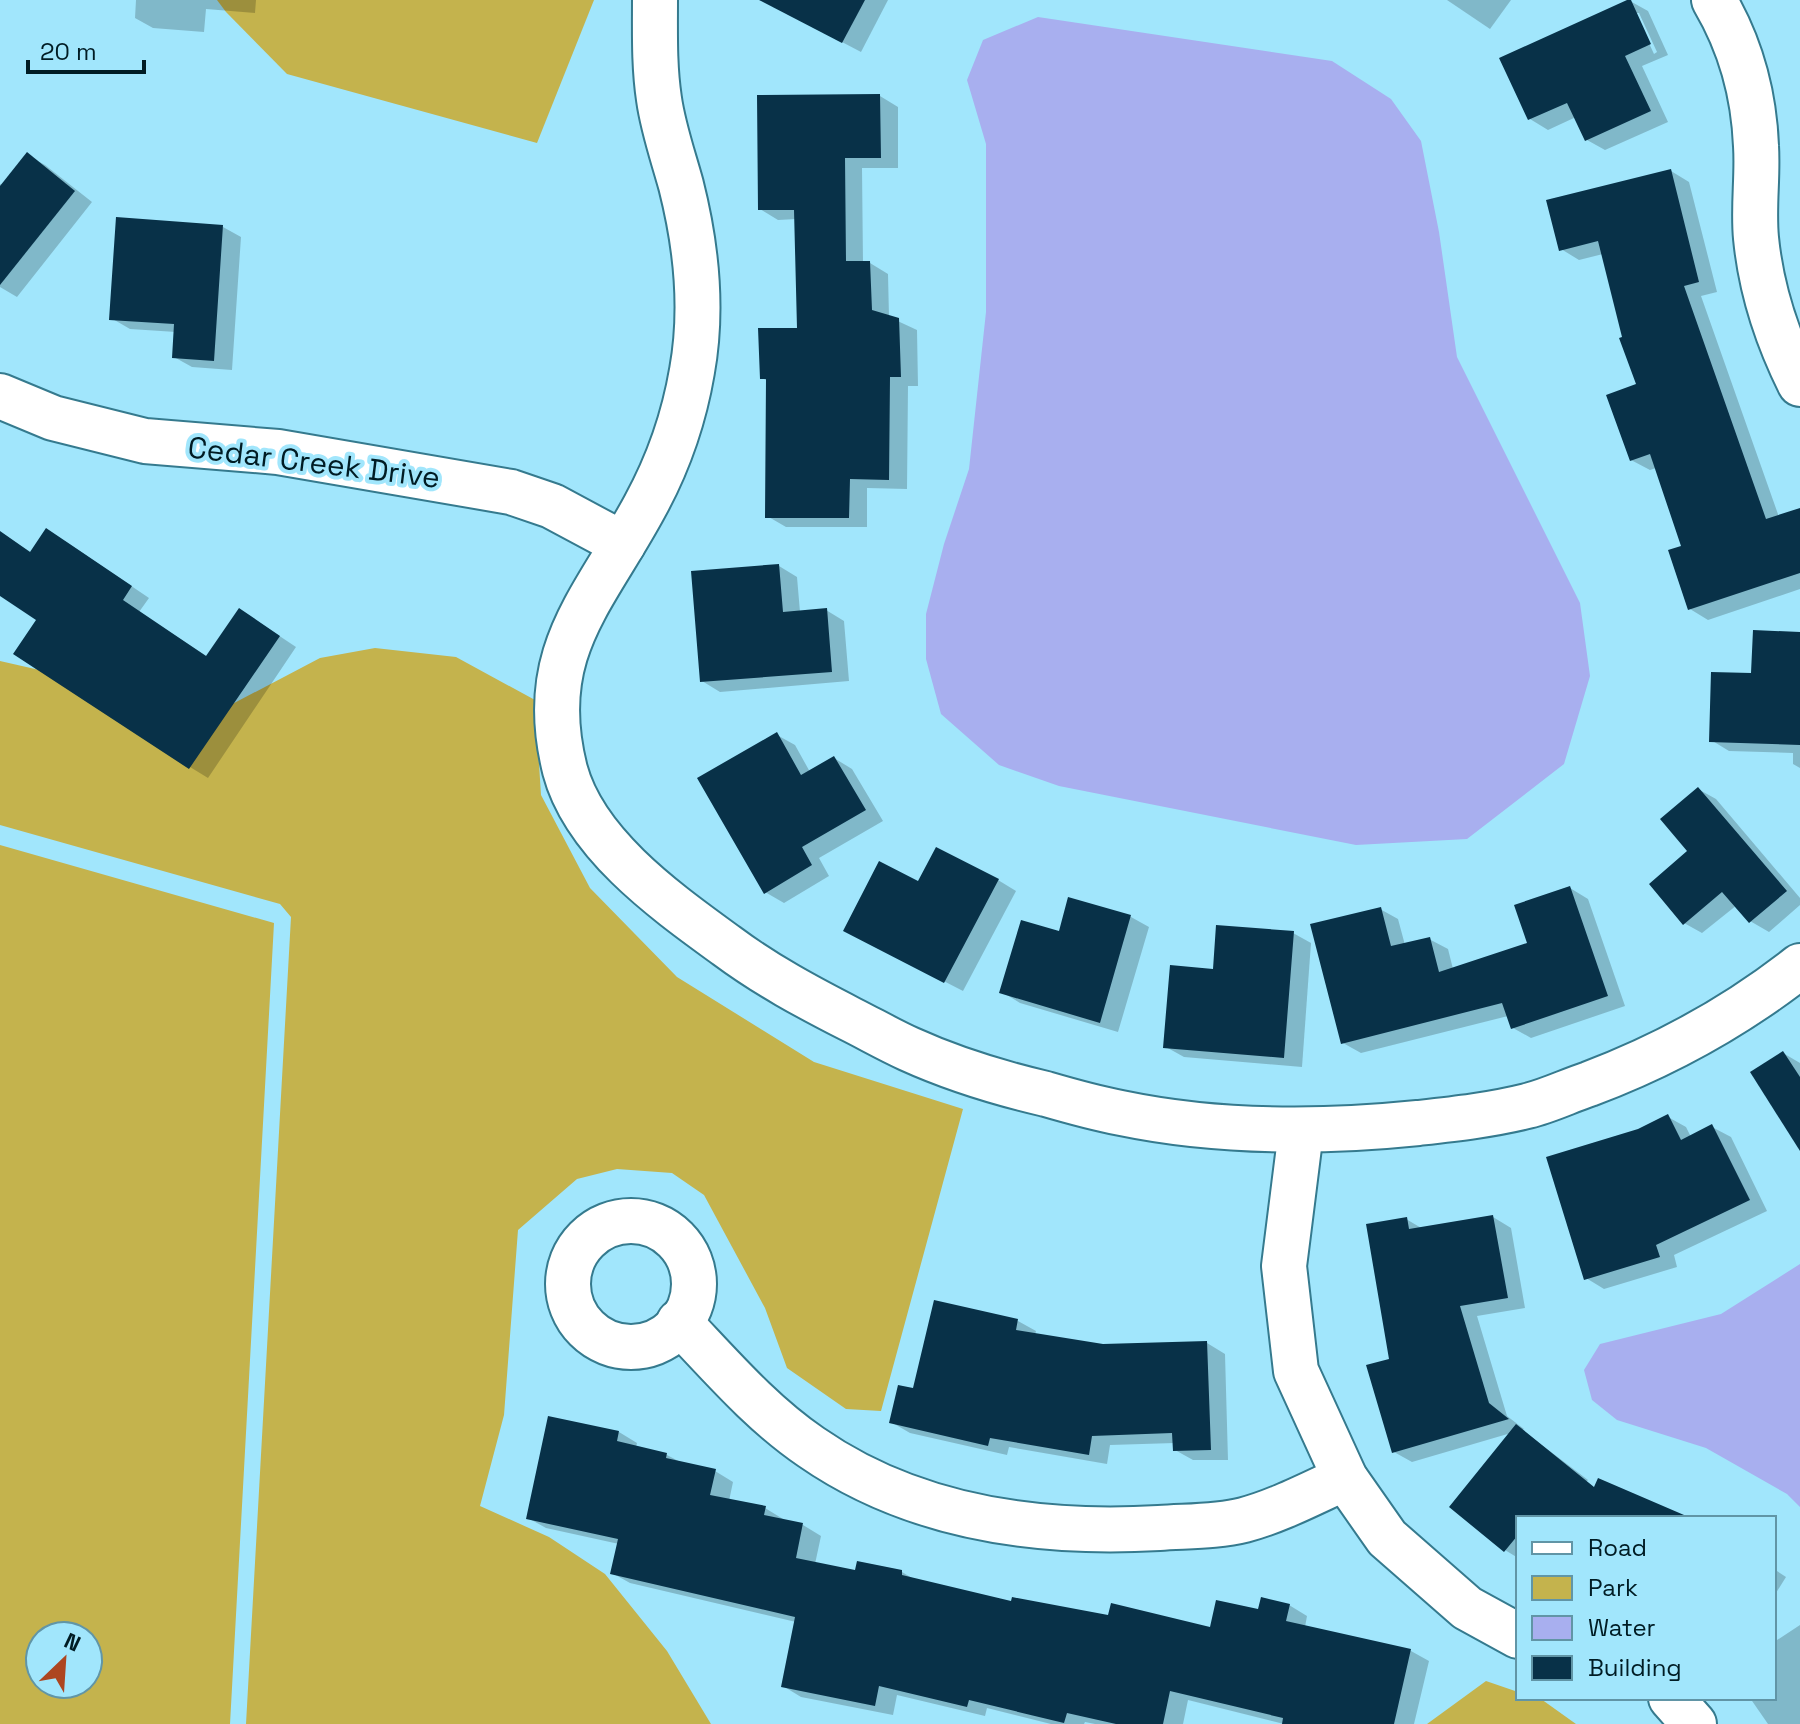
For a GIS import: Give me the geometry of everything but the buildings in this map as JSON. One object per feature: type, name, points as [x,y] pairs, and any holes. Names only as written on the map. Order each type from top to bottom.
[{"type":"street","points":[[655,0],[659,101],[692,236],[696,276],[693,367],[682,417],[657,482],[582,611],[565,650],[557,693],[558,737],[567,779],[588,818],[614,851],[647,884],[755,967],[911,1050],[995,1081],[1123,1114],[1210,1125],[1301,1131],[1383,1127],[1474,1117],[1534,1105],[1641,1064],[1721,1023],[1800,966]]},
{"type":"street","points":[[1714,0],[1736,47],[1753,106],[1756,238],[1763,283],[1775,325],[1800,384]]},
{"type":"street","name":"Cedar Creek Drive","points":[[0,396],[53,418],[145,441],[278,452],[511,492],[552,506],[623,544]]},
{"type":"street","points":[[1301,1131],[1284,1266],[1296,1371],[1345,1478],[1387,1538],[1467,1608],[1516,1635]]},
{"type":"street","points":[[679,1322],[759,1406],[811,1447],[875,1486],[929,1506],[995,1521],[1057,1527],[1124,1530],[1194,1526],[1243,1520],[1345,1478]]},
{"type":"street","points":[[1673,1700],[1694,1724]]},
{"type":"green space","points":[[217,0],[594,0],[537,143],[287,74]]},
{"type":"green space","points":[[375,648],[456,657],[535,700],[541,795],[590,888],[677,977],[814,1062],[963,1109],[881,1411],[846,1409],[787,1368],[765,1308],[704,1195],[672,1173],[617,1169],[577,1179],[518,1230],[504,1415],[480,1506],[549,1537],[605,1574],[667,1651],[711,1724],[246,1724],[291,917],[280,904],[0,825],[0,661],[219,711],[320,658]]},
{"type":"green space","points":[[0,845],[274,923],[230,1724],[0,1724]]},
{"type":"green space","points":[[1486,1681],[1516,1691],[1516,1700],[1542,1700],[1576,1724],[1427,1724]]},
{"type":"water","points":[[1038,17],[1332,61],[1391,99],[1421,141],[1439,232],[1457,357],[1580,603],[1590,676],[1564,764],[1467,839],[1356,845],[1059,786],[999,765],[941,714],[926,659],[926,614],[944,544],[969,469],[986,312],[986,144],[967,80],[983,40]]},
{"type":"water","points":[[1800,1264],[1800,1507],[1787,1494],[1706,1448],[1617,1420],[1592,1400],[1584,1370],[1600,1344],[1721,1314]]}]
